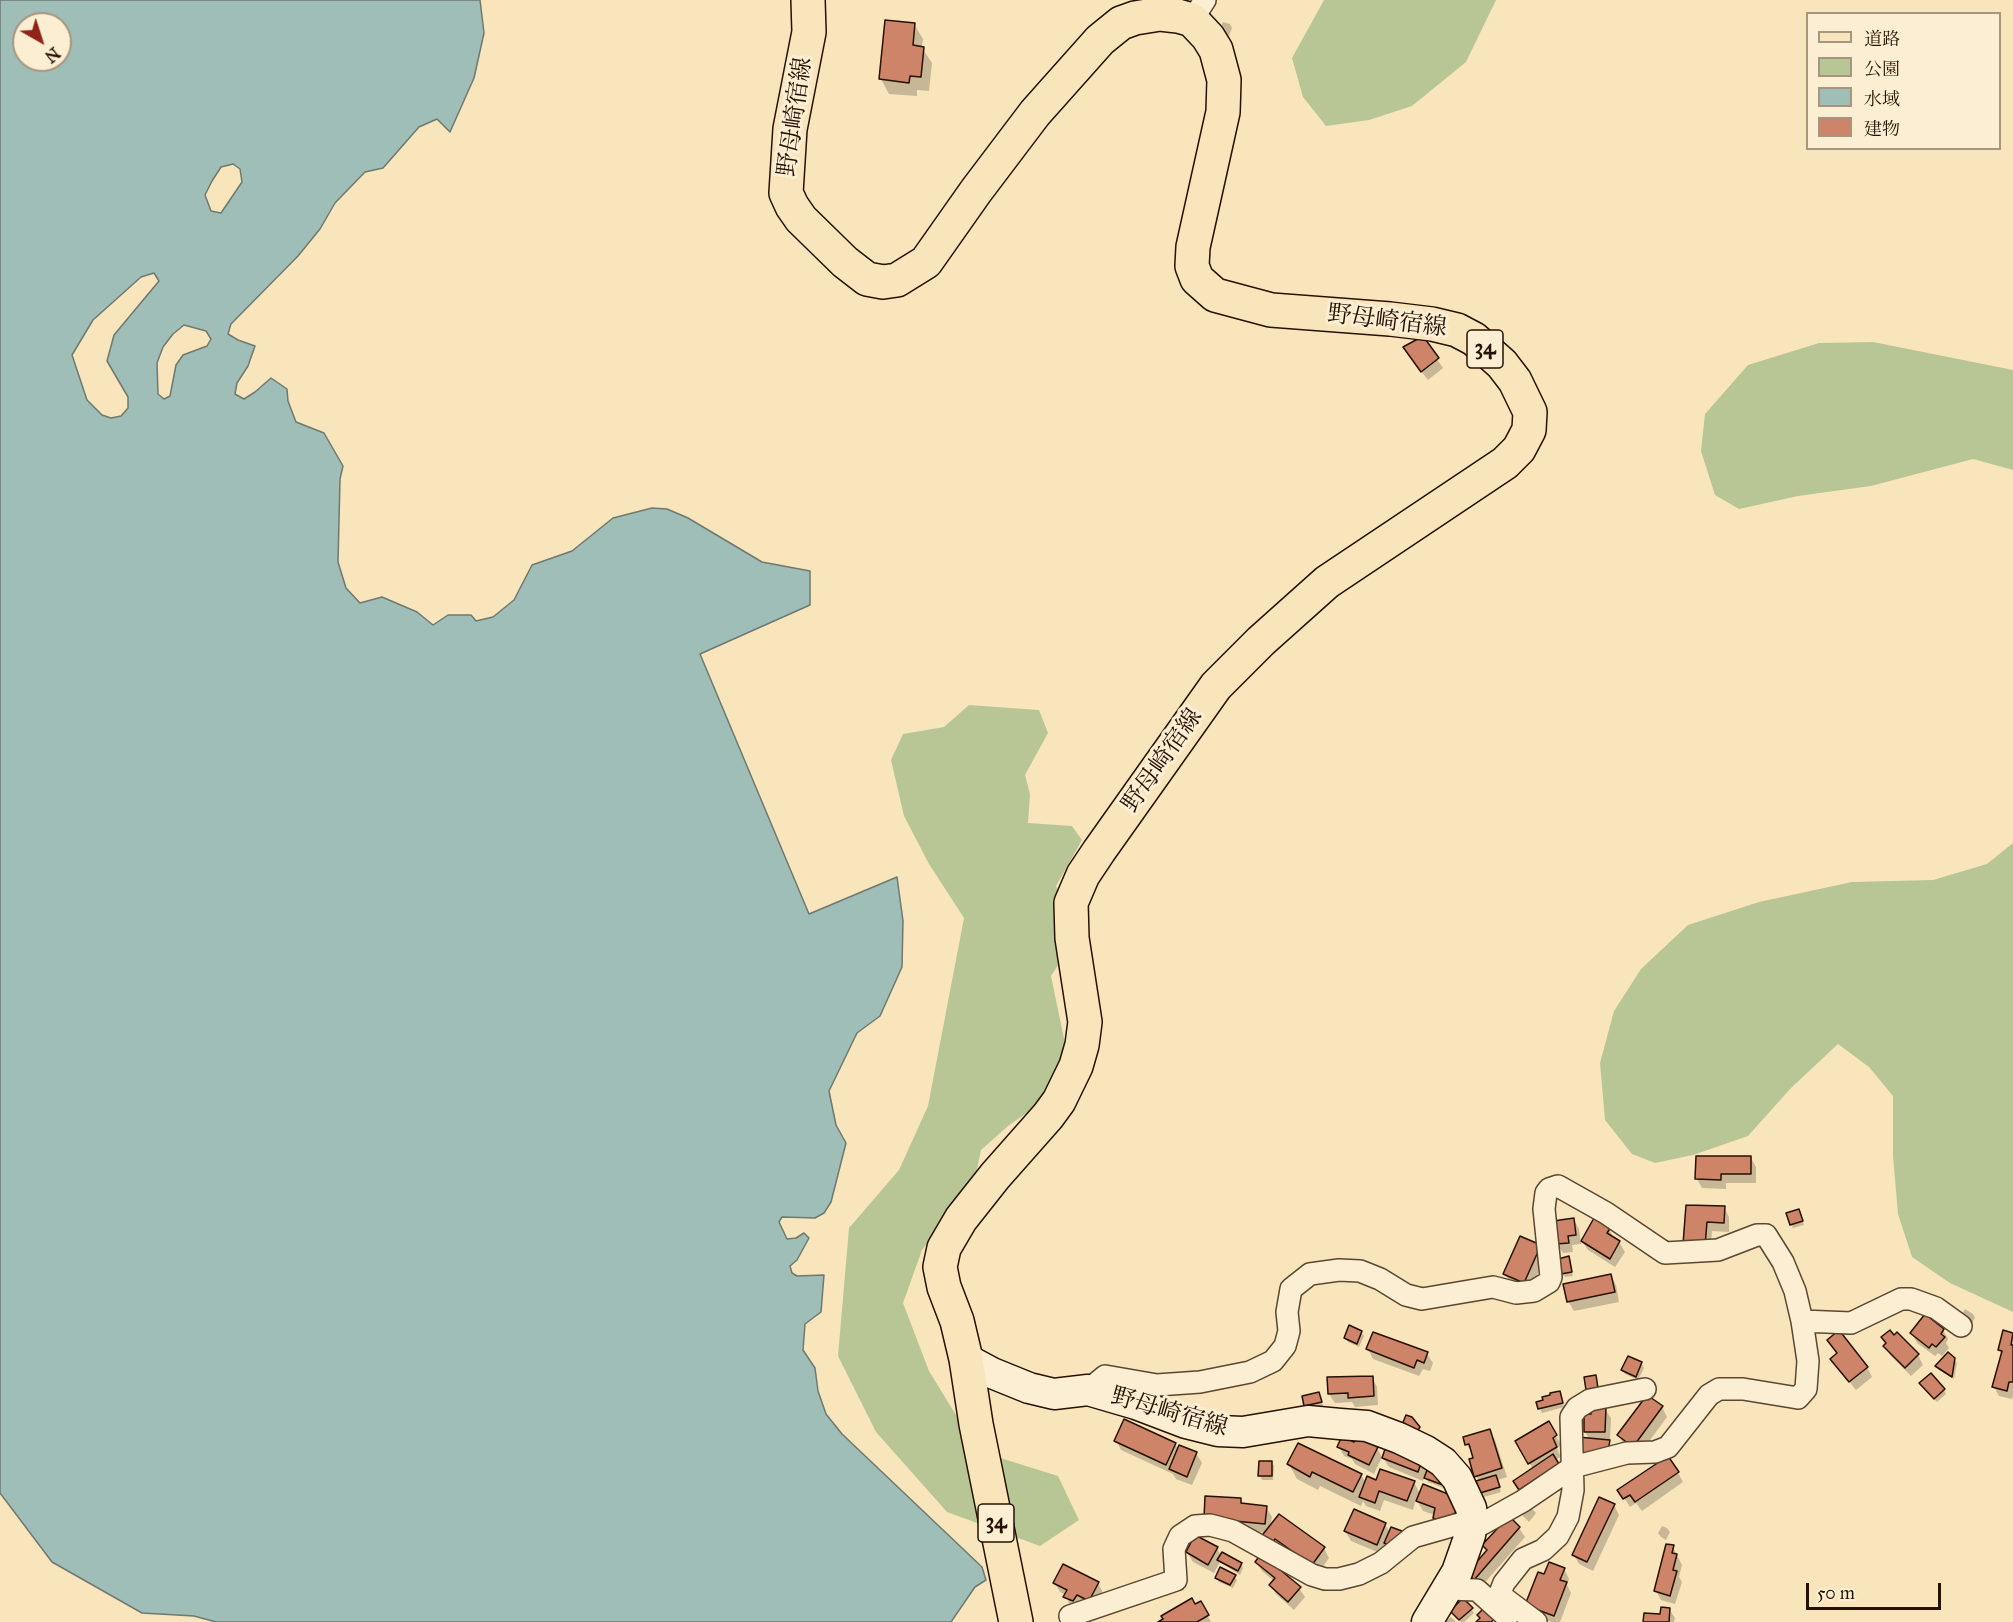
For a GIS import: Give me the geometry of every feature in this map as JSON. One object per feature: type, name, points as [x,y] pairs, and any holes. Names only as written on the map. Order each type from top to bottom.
[{"type":"main road","name":"野母崎宿線","points":[[808,0],[809,32],[790,129],[786,194],[801,219],[845,262],[867,279],[883,282],[897,280],[926,262],[975,191],[1035,113],[1100,40],[1121,23],[1135,18],[1199,10],[1208,37],[1216,50],[1224,80],[1223,112],[1193,247],[1192,266],[1197,279],[1215,295],[1270,310],[1422,323],[1457,330],[1467,334],[1502,364],[1515,381],[1530,412],[1529,430],[1520,449],[1505,464],[1327,582],[1261,641],[1216,686],[1083,875],[1071,903],[1072,938],[1085,1022],[1076,1066],[1059,1101],[961,1219],[944,1248],[940,1268],[966,1359],[976,1424],[1016,1622]]},
{"type":"street","points":[[1070,1616],[1176,1580],[1174,1549],[1179,1536],[1195,1526],[1210,1525],[1233,1531],[1312,1575],[1325,1579],[1339,1580],[1359,1574],[1381,1563],[1413,1537],[1472,1523],[1482,1524],[1573,1467],[1627,1453],[1655,1452],[1668,1447],[1709,1395],[1719,1389],[1743,1389],[1798,1398],[1806,1389],[1808,1361],[1795,1291],[1783,1263],[1766,1235],[1757,1235],[1718,1250],[1665,1253],[1606,1213],[1558,1186],[1549,1189],[1546,1193],[1544,1209],[1551,1277],[1549,1282],[1534,1291],[1515,1293],[1494,1287],[1422,1299],[1406,1295],[1380,1279],[1360,1271],[1338,1270],[1310,1274],[1291,1289],[1287,1312],[1289,1331],[1285,1346],[1273,1361],[1250,1372],[1200,1382],[1157,1385],[1106,1376],[1088,1390]]},
{"type":"street","points":[[1802,1320],[1851,1323],[1901,1299],[1911,1299],[1936,1308],[1962,1326]]},
{"type":"street","name":"野母崎宿線","points":[[966,1359],[992,1373],[1029,1388],[1054,1394],[1088,1390],[1218,1431],[1243,1432],[1308,1421],[1367,1426],[1399,1438],[1443,1462],[1463,1487],[1471,1508],[1472,1523]]},
{"type":"street","points":[[1536,1622],[1500,1593],[1523,1559],[1543,1550],[1558,1536],[1568,1517],[1572,1499],[1573,1467],[1571,1418],[1577,1408],[1590,1400],[1645,1389]]},
{"type":"street","points":[[1426,1622],[1448,1589],[1461,1563],[1472,1523]]},
{"type":"street","points":[[1448,1589],[1478,1590],[1512,1622]]},
{"type":"green space","points":[[1324,0],[1496,0],[1466,62],[1412,106],[1369,120],[1326,126],[1303,97],[1292,58]]},
{"type":"green space","points":[[1873,342],[2013,370],[2013,470],[1973,459],[1871,486],[1798,496],[1739,509],[1715,495],[1701,451],[1705,414],[1748,365],[1819,343]]},
{"type":"green space","points":[[969,705],[1039,710],[1048,733],[1025,775],[1030,794],[1028,823],[1072,826],[1082,840],[1056,886],[1066,919],[1064,956],[1051,976],[1067,1053],[1042,1102],[1008,1126],[981,1150],[974,1184],[922,1250],[903,1303],[929,1371],[978,1451],[1058,1476],[1079,1520],[1040,1546],[947,1512],[876,1432],[838,1356],[849,1228],[899,1170],[928,1106],[964,918],[929,864],[904,816],[891,760],[903,734],[944,727]]},
{"type":"green space","points":[[2013,843],[2013,1312],[1950,1283],[1912,1257],[1898,1214],[1893,1156],[1893,1096],[1869,1067],[1838,1044],[1791,1088],[1748,1136],[1693,1155],[1655,1163],[1632,1154],[1605,1120],[1600,1063],[1614,1011],[1641,969],[1688,925],[1759,902],[1852,882],[1933,880],[1987,864]]},
{"type":"water","points":[[0,0],[480,0],[484,33],[474,78],[450,132],[437,119],[419,127],[383,168],[365,172],[335,203],[320,229],[298,256],[231,324],[228,334],[255,346],[248,366],[237,383],[235,394],[244,399],[271,378],[287,389],[288,401],[296,422],[324,433],[343,466],[340,479],[338,562],[346,588],[360,603],[382,597],[417,612],[433,625],[448,615],[471,615],[476,621],[493,617],[514,600],[532,565],[572,551],[613,518],[652,508],[667,509],[688,518],[762,562],[810,571],[810,605],[700,654],[809,914],[897,877],[903,921],[902,967],[880,1016],[857,1033],[829,1091],[836,1125],[846,1143],[831,1202],[824,1213],[815,1218],[782,1217],[779,1222],[787,1239],[796,1238],[804,1233],[809,1238],[797,1260],[790,1266],[792,1273],[797,1276],[824,1275],[821,1312],[805,1324],[803,1350],[815,1368],[818,1391],[826,1414],[842,1434],[982,1567],[986,1580],[975,1587],[951,1622],[216,1622],[194,1616],[142,1613],[52,1562],[0,1493]],"holes":[[[233,164],[240,169],[242,182],[221,213],[211,211],[205,195],[221,167]],[[154,273],[159,281],[114,335],[107,361],[128,397],[128,408],[121,416],[111,418],[102,415],[87,400],[72,355],[93,320],[141,277]],[[184,325],[206,331],[211,339],[207,346],[183,355],[176,365],[170,396],[164,399],[158,394],[157,363],[163,347]]]},
{"type":"building","points":[[885,20],[915,23],[913,45],[924,47],[921,77],[910,76],[909,83],[879,79]]},
{"type":"building","points":[[1423,336],[1439,358],[1421,372],[1403,347]]},
{"type":"building","points":[[1696,1156],[1751,1156],[1751,1174],[1721,1174],[1721,1180],[1695,1179]]},
{"type":"building","points":[[1686,1205],[1725,1206],[1724,1223],[1707,1222],[1705,1246],[1683,1244]]},
{"type":"building","points":[[1799,1209],[1803,1221],[1790,1225],[1786,1213]]},
{"type":"building","points":[[1574,1218],[1576,1235],[1568,1236],[1569,1243],[1556,1244],[1553,1221]]},
{"type":"building","points":[[1594,1218],[1611,1227],[1607,1233],[1620,1241],[1610,1259],[1581,1241]]},
{"type":"building","points":[[1520,1236],[1541,1245],[1524,1283],[1503,1274]]},
{"type":"building","points":[[1569,1256],[1572,1272],[1561,1274],[1558,1259]]},
{"type":"building","points":[[1611,1274],[1615,1292],[1567,1302],[1563,1284]]},
{"type":"building","points":[[1925,1314],[1944,1329],[1941,1334],[1945,1337],[1936,1347],[1932,1344],[1929,1348],[1910,1333]]},
{"type":"building","points":[[1349,1325],[1362,1331],[1357,1344],[1344,1338]]},
{"type":"building","points":[[1839,1330],[1868,1367],[1849,1382],[1830,1359],[1837,1353],[1827,1340]]},
{"type":"building","points":[[1890,1330],[1894,1335],[1897,1332],[1919,1354],[1905,1368],[1883,1346],[1886,1343],[1881,1337]]},
{"type":"building","points":[[2003,1330],[2013,1333],[2011,1345],[2013,1345],[2013,1382],[2009,1382],[2007,1391],[1992,1387],[2002,1351],[1998,1350]]},
{"type":"building","points":[[1373,1332],[1428,1352],[1424,1363],[1417,1360],[1414,1368],[1366,1349]]},
{"type":"building","points":[[1948,1352],[1955,1358],[1952,1377],[1935,1366]]},
{"type":"building","points":[[1628,1356],[1642,1362],[1636,1377],[1621,1370]]},
{"type":"building","points":[[1931,1373],[1945,1389],[1934,1399],[1919,1383]]},
{"type":"building","points":[[1596,1375],[1598,1388],[1586,1390],[1584,1377]]},
{"type":"building","points":[[1373,1376],[1374,1396],[1348,1398],[1348,1393],[1328,1394],[1327,1377]]},
{"type":"building","points":[[1560,1391],[1563,1403],[1538,1409],[1536,1402],[1543,1400],[1542,1397]]},
{"type":"building","points":[[1319,1392],[1322,1402],[1304,1406],[1302,1396]]},
{"type":"building","points":[[1647,1395],[1663,1406],[1633,1447],[1617,1435]]},
{"type":"building","points":[[1591,1407],[1606,1407],[1605,1432],[1584,1432],[1584,1414],[1591,1414]]},
{"type":"building","points":[[1406,1415],[1412,1417],[1420,1427],[1417,1432],[1401,1427]]},
{"type":"building","points":[[1124,1419],[1176,1443],[1166,1465],[1114,1441]]},
{"type":"building","points":[[1549,1421],[1557,1435],[1553,1438],[1557,1447],[1528,1464],[1515,1441]]},
{"type":"building","points":[[1490,1429],[1502,1468],[1474,1477],[1469,1459],[1473,1458],[1469,1444],[1465,1445],[1463,1437]]},
{"type":"building","points":[[1342,1436],[1354,1442],[1357,1437],[1378,1447],[1369,1465],[1337,1447]]},
{"type":"building","points":[[1578,1437],[1610,1440],[1608,1452],[1578,1458]]},
{"type":"building","points":[[1298,1443],[1362,1474],[1353,1492],[1312,1472],[1310,1477],[1287,1464]]},
{"type":"building","points":[[1179,1445],[1197,1452],[1187,1477],[1169,1469]]},
{"type":"building","points":[[1386,1446],[1422,1460],[1418,1472],[1382,1458]]},
{"type":"building","points":[[1553,1454],[1559,1464],[1519,1490],[1513,1481]]},
{"type":"building","points":[[1668,1456],[1679,1472],[1635,1502],[1630,1495],[1623,1499],[1617,1490]]},
{"type":"building","points":[[1259,1461],[1272,1461],[1272,1476],[1258,1476]]},
{"type":"building","points":[[1429,1465],[1443,1485],[1424,1478]]},
{"type":"building","points":[[1380,1469],[1415,1481],[1407,1501],[1379,1491],[1375,1503],[1359,1497],[1367,1476],[1376,1480]]},
{"type":"building","points":[[1496,1475],[1500,1487],[1480,1493],[1476,1481]]},
{"type":"building","points":[[1423,1484],[1448,1494],[1456,1512],[1442,1522],[1433,1518],[1435,1508],[1416,1501]]},
{"type":"building","points":[[1205,1496],[1241,1498],[1241,1503],[1267,1506],[1265,1524],[1204,1518]]},
{"type":"building","points":[[1599,1497],[1615,1504],[1587,1562],[1572,1555]]},
{"type":"building","points":[[1354,1509],[1386,1523],[1377,1545],[1344,1531]]},
{"type":"building","points":[[1279,1514],[1325,1547],[1312,1565],[1275,1539],[1270,1545],[1260,1538]]},
{"type":"building","points":[[1509,1516],[1520,1527],[1474,1580],[1467,1573],[1487,1550],[1482,1545]]},
{"type":"building","points":[[1391,1527],[1402,1531],[1399,1541],[1394,1539],[1391,1546],[1384,1543]]},
{"type":"building","points":[[1195,1535],[1218,1547],[1208,1565],[1186,1552]]},
{"type":"building","points":[[1666,1544],[1674,1545],[1672,1553],[1677,1554],[1673,1570],[1677,1571],[1670,1596],[1654,1591]]},
{"type":"building","points":[[1222,1552],[1242,1563],[1238,1571],[1217,1560]]},
{"type":"building","points":[[1261,1554],[1301,1587],[1288,1602],[1269,1585],[1275,1578],[1255,1562]]},
{"type":"building","points":[[1549,1562],[1565,1568],[1560,1580],[1567,1582],[1554,1616],[1525,1605],[1538,1572],[1544,1574]]},
{"type":"building","points":[[1063,1564],[1099,1582],[1089,1601],[1077,1595],[1073,1601],[1063,1597],[1067,1590],[1053,1583]]},
{"type":"building","points":[[1220,1567],[1236,1575],[1230,1585],[1215,1578]]},
{"type":"building","points":[[1192,1598],[1195,1604],[1201,1601],[1209,1615],[1197,1622],[1158,1622],[1163,1619],[1161,1616]]},
{"type":"building","points":[[1463,1598],[1473,1608],[1459,1620],[1450,1611]]},
{"type":"building","points":[[1487,1605],[1498,1616],[1491,1622],[1476,1622],[1480,1618],[1477,1615]]},
{"type":"building","points":[[1661,1607],[1670,1608],[1669,1622],[1643,1622],[1644,1613],[1660,1614]]}]
